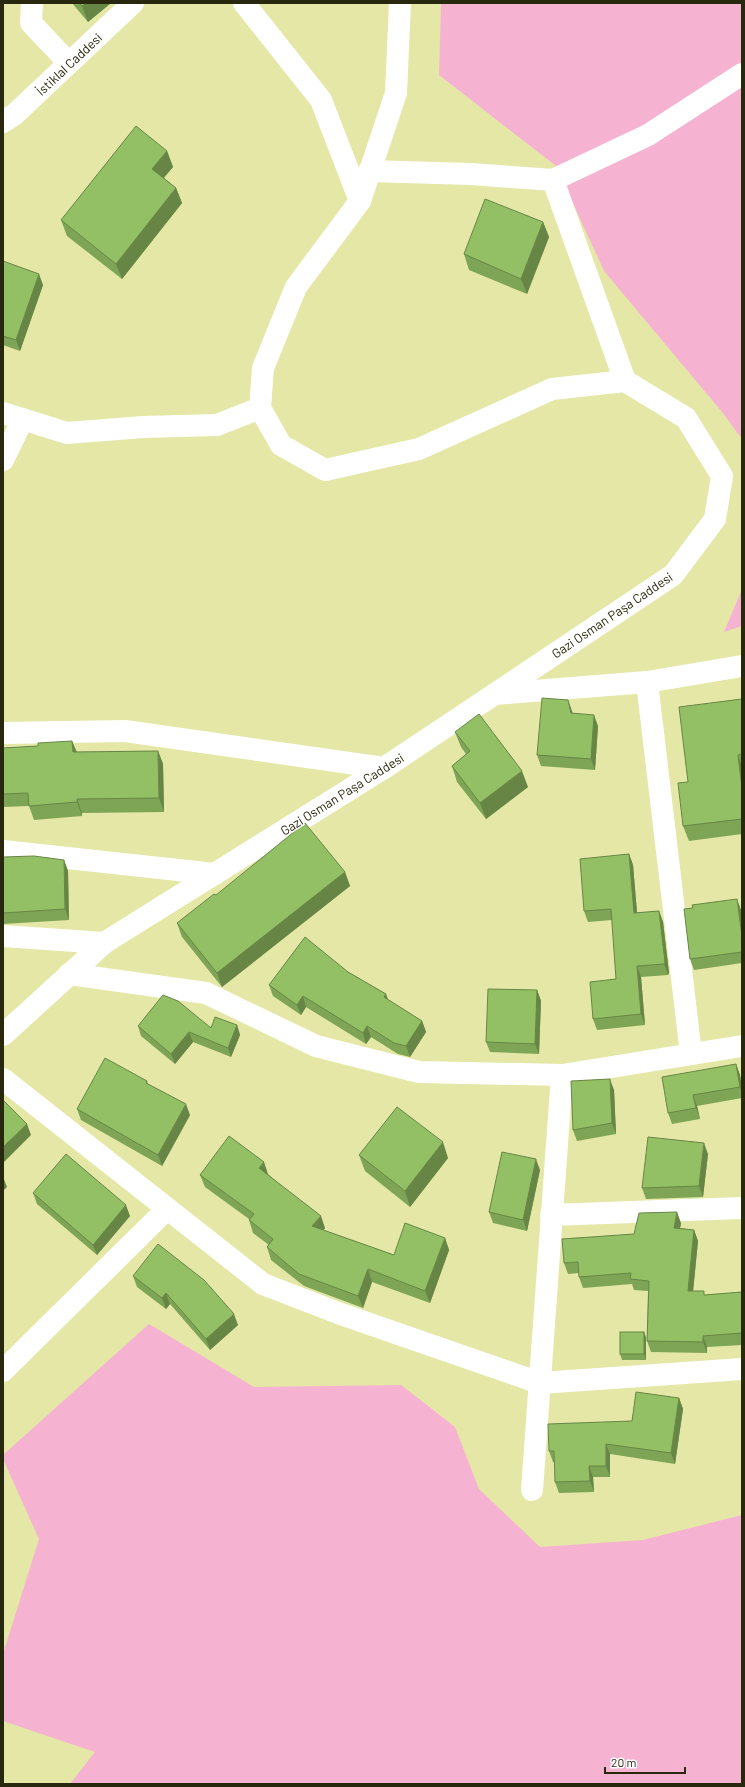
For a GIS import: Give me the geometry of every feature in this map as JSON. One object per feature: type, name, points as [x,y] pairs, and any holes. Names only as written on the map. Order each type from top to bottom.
[{"type":"street","points":[[32,3],[31,23],[69,64]]},
{"type":"street","name":"İstiklal Caddesi","points":[[3,122],[16,114],[133,3]]},
{"type":"street","points":[[244,3],[321,100],[360,201]]},
{"type":"street","points":[[400,3],[396,93],[360,201],[296,287],[263,368],[260,408],[281,445],[325,470],[419,449],[552,389],[625,381],[553,180]]},
{"type":"street","points":[[369,171],[471,174],[553,180],[648,135],[742,74]]},
{"type":"street","name":"Gazi Osman Paşa Caddesi","points":[[3,1035],[104,943],[384,768],[673,576],[715,519],[722,476],[686,418],[625,381]]},
{"type":"street","points":[[3,460],[13,416],[67,433],[143,427],[217,425],[260,408]]},
{"type":"street","points":[[495,694],[647,682],[742,666]]},
{"type":"street","points":[[647,682],[691,1054]]},
{"type":"street","points":[[3,733],[125,731],[384,768]]},
{"type":"street","points":[[3,851],[214,874]]},
{"type":"street","points":[[3,936],[104,943]]},
{"type":"street","points":[[69,974],[206,993],[316,1046],[419,1072],[562,1075],[742,1046]]},
{"type":"street","points":[[532,1490],[562,1075]]},
{"type":"street","points":[[3,1079],[263,1284],[338,1314],[540,1383],[742,1368]]},
{"type":"street","points":[[551,1215],[742,1208]]},
{"type":"street","points":[[3,1371],[167,1209]]},
{"type":"shaded area","points":[[441,3],[742,3],[742,439],[722,412],[604,271],[556,166],[439,75]]},
{"type":"shaded area","points":[[742,589],[742,626],[724,632]]},
{"type":"shaded area","points":[[149,1324],[254,1387],[401,1385],[455,1427],[479,1489],[540,1547],[643,1540],[742,1515],[742,1784],[70,1784],[95,1752],[3,1721],[3,1654],[39,1539],[3,1459],[3,1455]]},
{"type":"building","points":[[79,3],[86,3],[82,6]]},
{"type":"building","points":[[136,126],[167,151],[152,169],[176,188],[116,264],[61,220]]},
{"type":"building","points":[[485,199],[543,222],[521,279],[464,254]]},
{"type":"building","points":[[3,261],[39,274],[16,340],[3,336]]},
{"type":"building","points":[[542,698],[568,700],[571,713],[594,715],[591,759],[537,755]]},
{"type":"building","points":[[742,699],[742,754],[738,755],[742,788],[742,819],[683,826],[678,783],[688,782],[679,707]]},
{"type":"building","points":[[479,714],[522,771],[480,803],[452,766],[470,751],[455,732]]},
{"type":"building","points":[[72,741],[73,752],[158,751],[159,798],[77,799],[77,802],[29,806],[28,793],[3,794],[3,748],[38,746],[38,743]]},
{"type":"building","points":[[305,823],[345,872],[217,973],[177,923],[214,894],[216,895]]},
{"type":"building","points":[[629,854],[634,913],[659,911],[665,962],[664,964],[637,966],[641,1014],[593,1019],[590,982],[616,979],[611,909],[584,911],[580,859]]},
{"type":"building","points":[[34,856],[64,860],[65,909],[3,913],[3,857]]},
{"type":"building","points":[[737,899],[742,936],[742,952],[690,959],[684,909],[693,908],[692,905]]},
{"type":"building","points":[[305,937],[348,972],[386,994],[384,997],[422,1021],[406,1046],[394,1043],[367,1026],[363,1033],[303,996],[297,1005],[269,985]]},
{"type":"building","points":[[488,989],[537,990],[535,1044],[486,1042]]},
{"type":"building","points":[[163,995],[178,1001],[211,1028],[215,1017],[237,1025],[228,1048],[189,1032],[171,1054],[138,1026]]},
{"type":"building","points":[[105,1058],[147,1081],[146,1083],[186,1104],[158,1155],[77,1109]]},
{"type":"building","points":[[736,1064],[740,1087],[693,1095],[696,1108],[668,1113],[662,1077]]},
{"type":"building","points":[[610,1079],[612,1123],[573,1130],[571,1081]]},
{"type":"building","points":[[3,1100],[27,1124],[3,1147]]},
{"type":"building","points":[[397,1107],[443,1142],[405,1191],[359,1155]]},
{"type":"building","points":[[229,1136],[264,1162],[259,1168],[321,1216],[312,1226],[394,1255],[405,1223],[445,1238],[425,1291],[368,1269],[358,1296],[299,1274],[267,1247],[273,1239],[249,1220],[254,1214],[200,1175]]},
{"type":"building","points":[[648,1137],[704,1143],[699,1186],[642,1188]]},
{"type":"building","points":[[502,1152],[536,1159],[523,1220],[489,1212]]},
{"type":"building","points":[[66,1154],[126,1205],[93,1245],[33,1193]]},
{"type":"building","points":[[677,1212],[674,1228],[694,1230],[688,1291],[704,1291],[704,1295],[742,1292],[742,1333],[703,1336],[703,1342],[647,1341],[649,1281],[630,1279],[631,1273],[579,1277],[578,1262],[564,1263],[562,1239],[634,1234],[639,1213]]},
{"type":"building","points":[[158,1244],[204,1280],[234,1314],[206,1339],[166,1293],[162,1298],[133,1276]]},
{"type":"building","points":[[620,1332],[644,1332],[644,1354],[620,1354]]},
{"type":"building","points":[[636,1392],[679,1398],[671,1453],[606,1444],[606,1466],[589,1466],[590,1481],[555,1482],[554,1451],[549,1451],[548,1424],[632,1421]]}]
